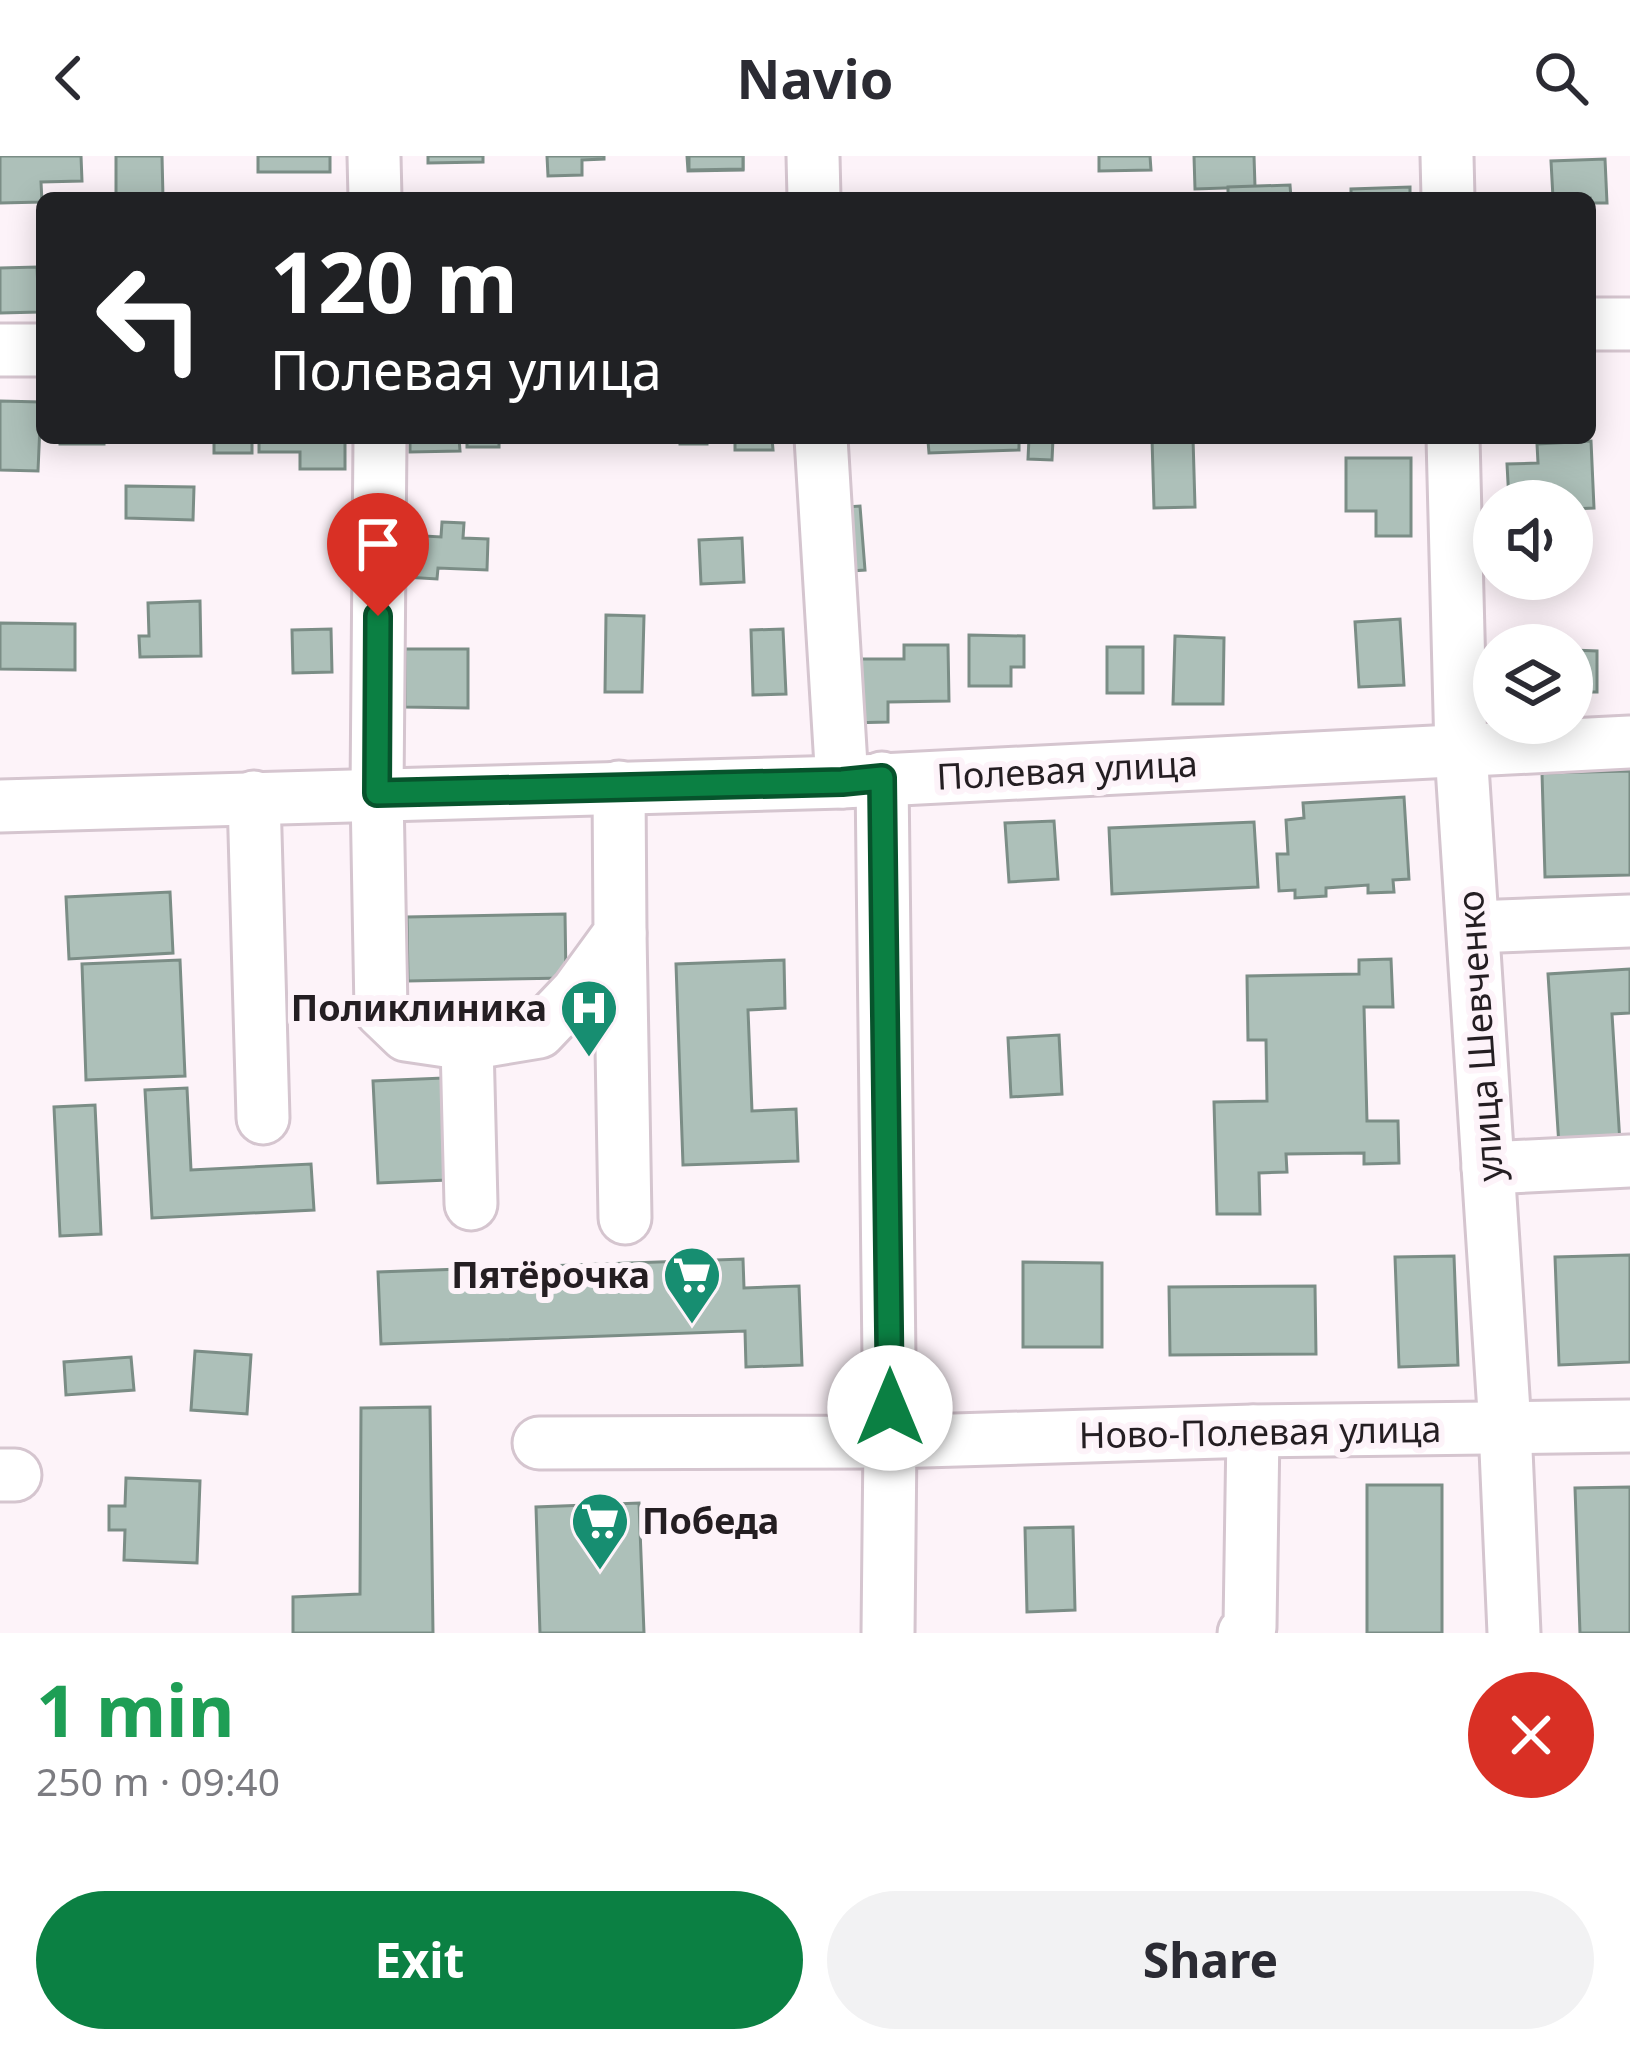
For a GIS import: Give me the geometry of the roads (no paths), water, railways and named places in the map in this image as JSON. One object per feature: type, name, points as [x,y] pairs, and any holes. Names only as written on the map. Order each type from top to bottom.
[{"type":"street","points":[[374,156],[375,192]]},
{"type":"street","points":[[813,156],[814,192]]},
{"type":"street","points":[[1447,156],[1448,192]]},
{"type":"street","points":[[1596,324],[1630,324]]},
{"type":"street","points":[[0,350],[36,350]]},
{"type":"street","points":[[380,444],[381,1011],[406,1035],[467,1044],[538,1032],[577,992],[620,933]]},
{"type":"street","points":[[822,444],[862,780],[890,1442],[888,1633]]},
{"type":"street","name":"улица Шевченко","points":[[1453,444],[1461,751],[1514,1633]]},
{"type":"street","name":"Полевая улица","points":[[0,806],[862,780],[1630,742]]},
{"type":"street","points":[[619,787],[625,1218]]},
{"type":"street","points":[[254,797],[262,1118]]},
{"type":"street","points":[[1473,928],[1630,921]]},
{"type":"street","points":[[467,1044],[471,1204]]},
{"type":"street","points":[[1488,1168],[1630,1161]]},
{"type":"street","name":"Ново-Полевая улица","points":[[539,1443],[890,1442],[1630,1426]]},
{"type":"street","points":[[1244,1633],[1250,1627],[1253,1431]]},
{"type":"place","name":"Поликлиника","points":[[589,1059]]},
{"type":"place","name":"Пятёрочка","points":[[692,1326]]},
{"type":"place","name":"Победа","points":[[600,1572]]}]
